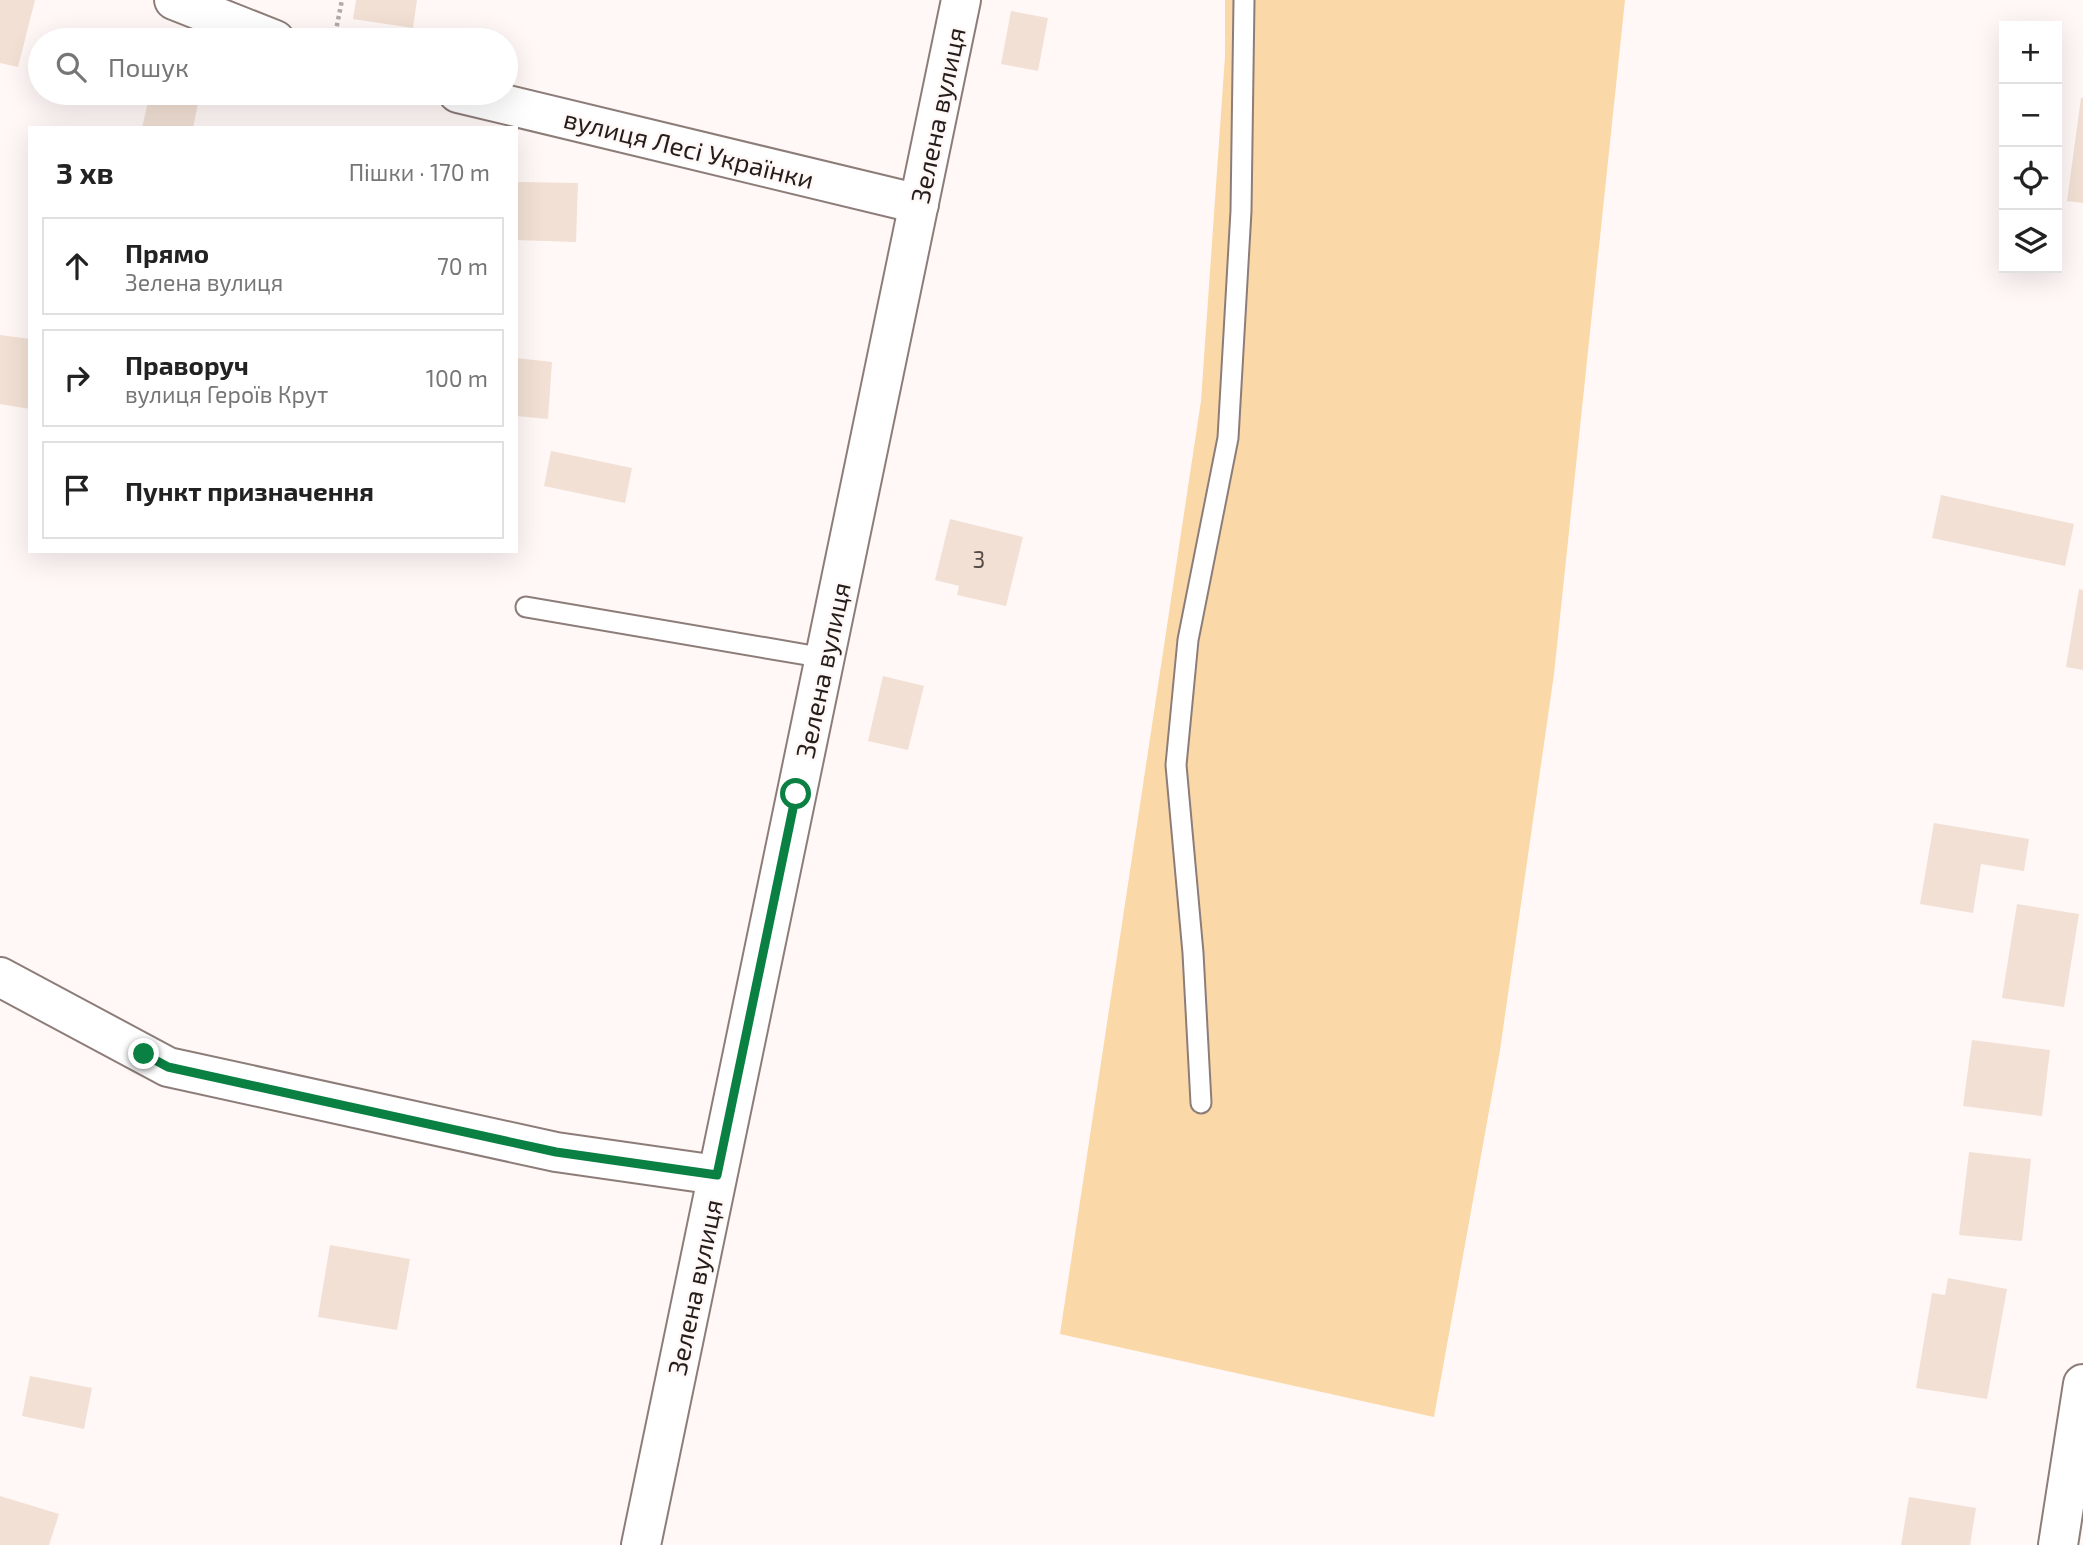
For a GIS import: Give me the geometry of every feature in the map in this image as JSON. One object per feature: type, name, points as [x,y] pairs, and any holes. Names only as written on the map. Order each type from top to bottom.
[{"type":"street","points":[[174,0],[245,28]]},
{"type":"street","name":"Зелена вулиця","points":[[640,1545],[961,0]]},
{"type":"street","name":"вулиця Лесі Українки","points":[[508,105],[919,204]]},
{"type":"street","points":[[0,977],[168,1067],[556,1152],[717,1175]]},
{"type":"street","points":[[2058,1545],[2083,1384]]},
{"type":"lane","points":[[1201,1103],[1193,953],[1176,765],[1188,640],[1228,438],[1241,211],[1244,0]]},
{"type":"lane","points":[[526,607],[825,658]]},
{"type":"path","points":[[336,28],[342,0]]},
{"type":"shaded area","points":[[1225,0],[1625,0],[1554,674],[1500,1050],[1434,1417],[1060,1334],[1201,401],[1225,56]]},
{"type":"building","points":[[0,0],[35,0],[18,67],[0,63]]},
{"type":"building","points":[[356,0],[417,0],[413,28],[353,19]]},
{"type":"building","points":[[1011,11],[1048,18],[1038,71],[1001,64]]},
{"type":"building","points":[[2083,98],[2083,203],[2067,201]]},
{"type":"building","points":[[147,105],[198,105],[193,126],[142,126]]},
{"type":"building","points":[[518,182],[578,183],[576,242],[518,240]]},
{"type":"building","points":[[0,335],[28,339],[28,409],[0,404]]},
{"type":"building","points":[[518,358],[552,362],[548,419],[518,416]]},
{"type":"building","points":[[551,451],[632,468],[625,503],[544,486]]},
{"type":"building","points":[[1941,495],[2074,524],[2065,566],[1932,538]]},
{"type":"building","points":[[950,519],[1023,537],[1006,606],[957,595],[959,586],[935,580]]},
{"type":"building","points":[[2079,589],[2083,590],[2083,670],[2066,667]]},
{"type":"building","points":[[883,676],[924,686],[908,750],[868,741]]},
{"type":"building","points":[[1934,823],[2029,839],[2024,871],[1981,864],[1973,913],[1920,904]]},
{"type":"building","points":[[2017,904],[2079,914],[2064,1007],[2002,998]]},
{"type":"building","points":[[1972,1040],[2050,1050],[2042,1116],[1963,1106]]},
{"type":"building","points":[[1969,1152],[2031,1159],[2022,1241],[1959,1235]]},
{"type":"building","points":[[330,1245],[410,1259],[397,1330],[318,1317]]},
{"type":"building","points":[[1948,1278],[2007,1289],[1987,1399],[1916,1388],[1932,1293],[1945,1295]]},
{"type":"building","points":[[30,1376],[92,1388],[84,1429],[22,1416]]},
{"type":"building","points":[[0,1496],[59,1514],[49,1545],[0,1545]]},
{"type":"building","points":[[1909,1497],[1976,1508],[1970,1545],[1901,1545]]},
{"type":"route","points":[[144,1054],[168,1067],[530,1147],[717,1175],[796,794]]}]
